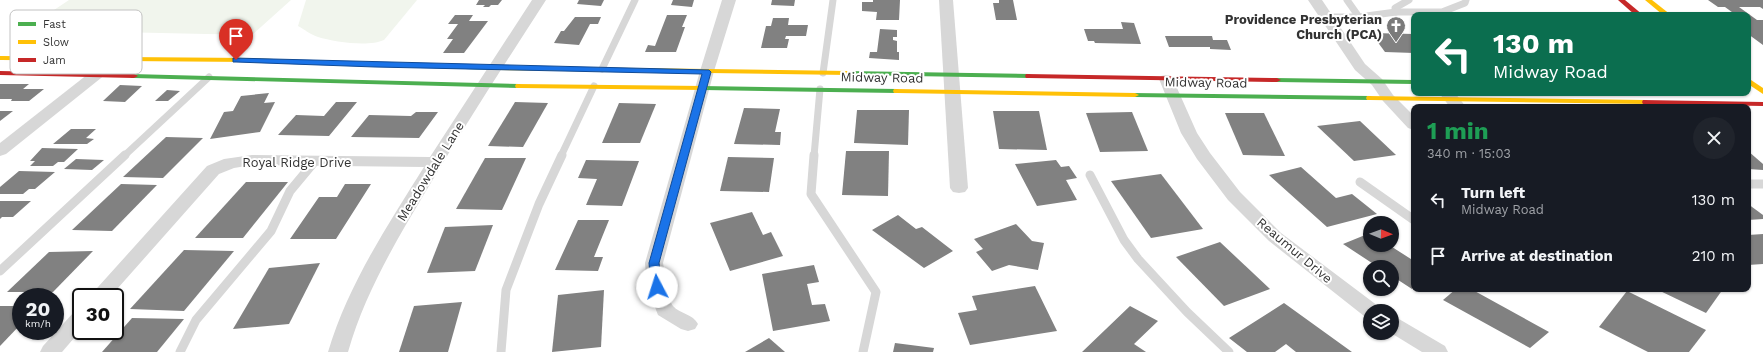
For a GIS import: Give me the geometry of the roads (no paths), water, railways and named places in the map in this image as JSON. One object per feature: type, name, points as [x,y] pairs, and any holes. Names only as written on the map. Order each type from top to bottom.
[{"type":"main road","points":[[1621,0],[1635,12]]},
{"type":"main road","points":[[1648,0],[1663,12]]},
{"type":"main road","name":"Midway Road","points":[[0,58],[10,58]]},
{"type":"main road","name":"Midway Road","points":[[142,59],[249,60],[602,70],[820,89],[952,92],[1411,82]]},
{"type":"main road","name":"Midway Road","points":[[0,73],[10,73]]},
{"type":"main road","name":"Midway Road","points":[[48,74],[484,85],[594,86],[823,73],[951,75],[1388,98],[1763,104]]},
{"type":"main road","points":[[1736,96],[1744,103]]},
{"type":"main road","points":[[1751,109],[1754,112]]},
{"type":"street","name":"Meadowdale Lane","points":[[338,352],[341,340],[369,272],[434,162],[539,0]]},
{"type":"street","points":[[688,324],[665,310],[657,287],[654,263],[704,80],[730,0]]},
{"type":"street","points":[[946,0],[959,188]]},
{"type":"street","points":[[1315,0],[1360,67],[1377,82],[1388,98],[1411,122]]},
{"type":"street","points":[[0,151],[96,75]]},
{"type":"street","name":"Reaumur Drive","points":[[1170,87],[1193,139],[1203,155],[1234,196],[1275,237],[1363,305]]},
{"type":"street","name":"Royal Ridge Drive","points":[[107,288],[213,170],[230,163],[252,160],[434,162]]},
{"type":"street","points":[[50,352],[72,327]]},
{"type":"street","points":[[1399,328],[1438,352]]},
{"type":"lane","points":[[602,70],[635,0]]},
{"type":"lane","points":[[823,73],[833,0]]},
{"type":"lane","points":[[1347,0],[1359,17]]},
{"type":"lane","points":[[1396,12],[1395,8],[1409,0]]},
{"type":"lane","points":[[1326,17],[1359,17],[1396,12],[1442,12],[1465,3],[1466,0]]},
{"type":"lane","points":[[0,272],[209,77]]},
{"type":"lane","points":[[501,352],[506,290],[539,204],[594,86]]},
{"type":"lane","points":[[820,89],[811,194],[876,292],[863,352]]},
{"type":"lane","points":[[180,352],[196,320],[271,231],[290,190],[315,161]]},
{"type":"lane","points":[[1090,175],[1120,234],[1138,259],[1187,312],[1229,352]]},
{"type":"lane","points":[[1360,182],[1411,218]]},
{"type":"lane","points":[[1751,184],[1763,184]]},
{"type":"place","name":"Providence Presbyterian Church (PCA)","points":[[1396,43]]}]
